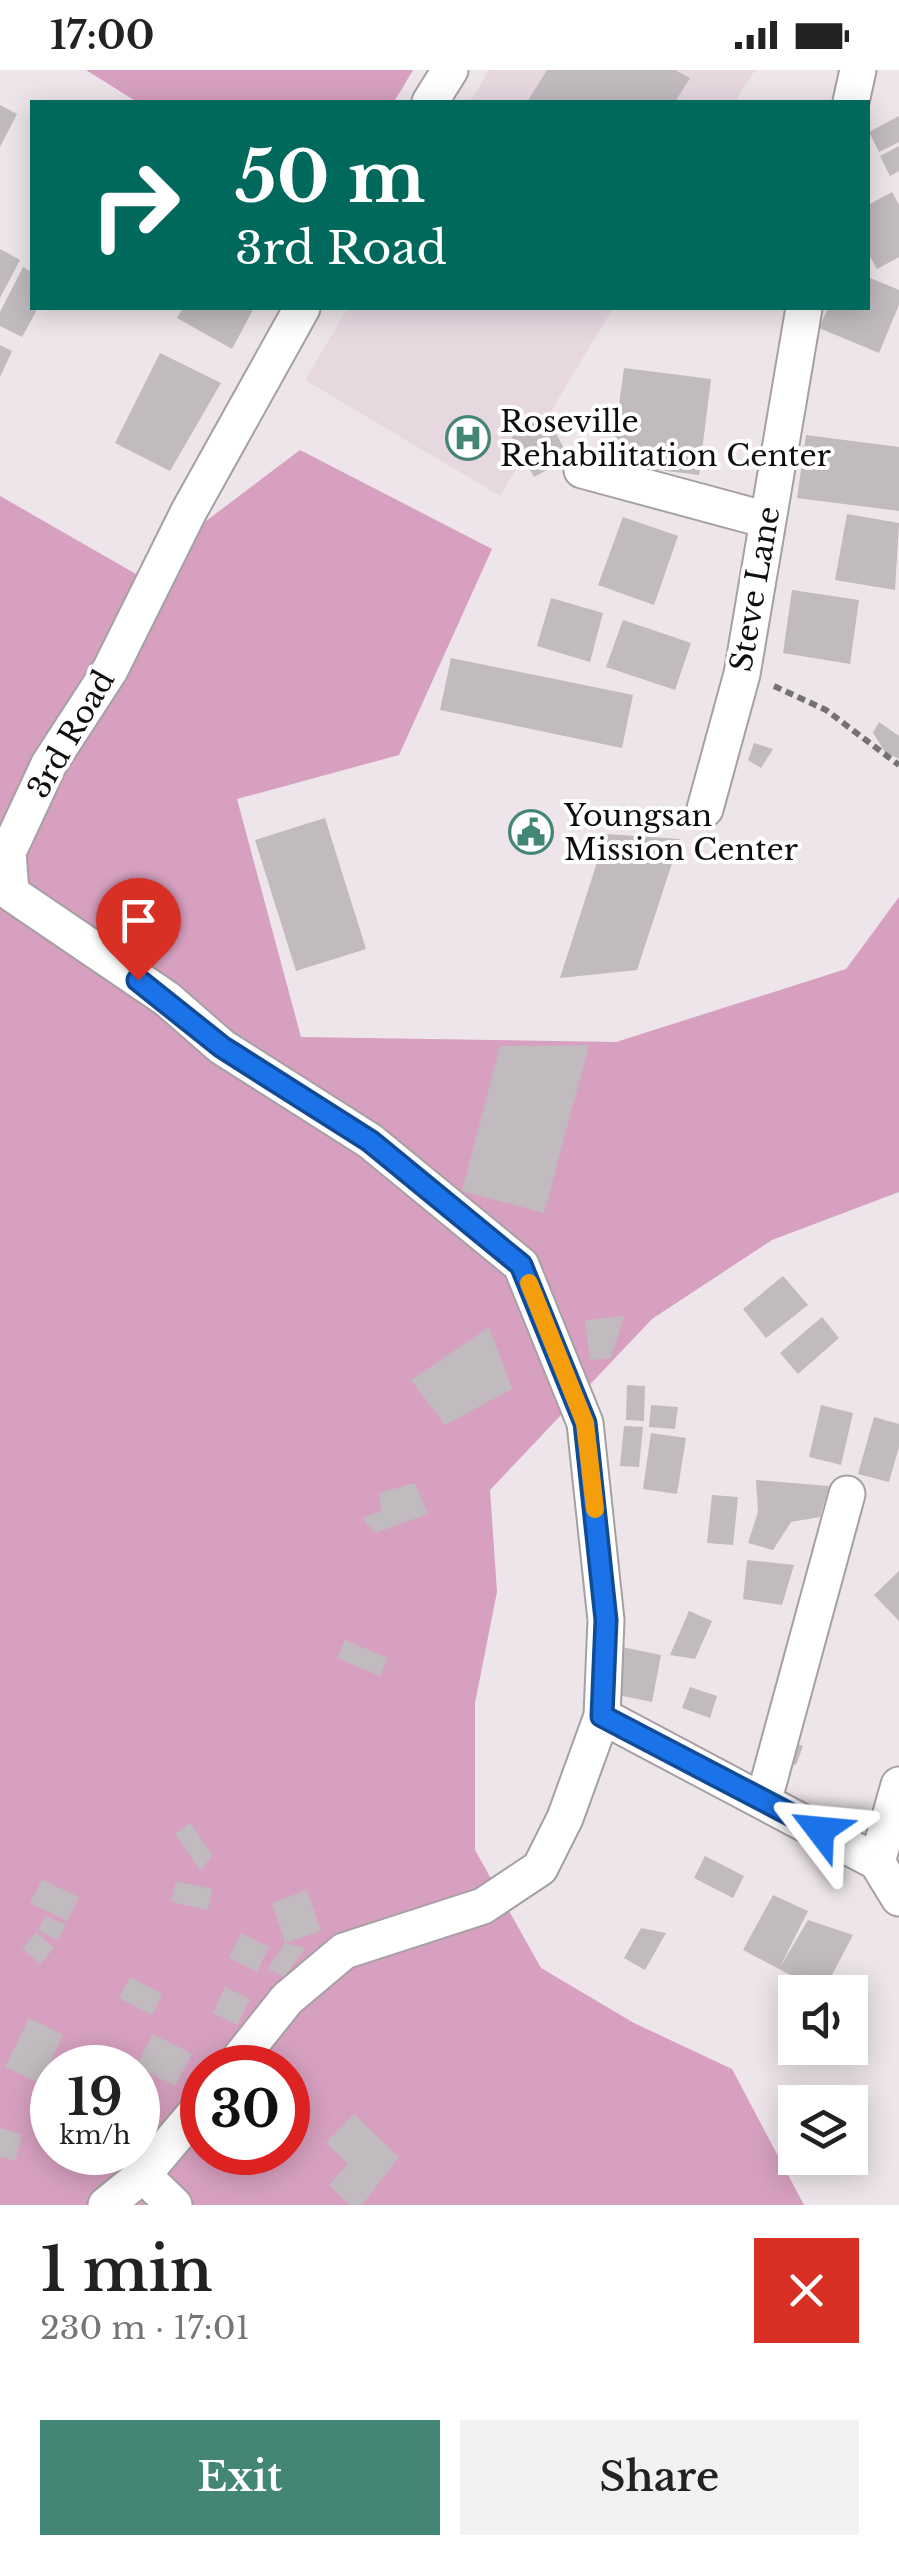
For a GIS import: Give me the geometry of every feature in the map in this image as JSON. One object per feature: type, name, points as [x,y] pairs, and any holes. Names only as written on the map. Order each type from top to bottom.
[{"type":"street","points":[[431,100],[450,70]]},
{"type":"street","points":[[851,100],[858,70]]},
{"type":"street","name":"3rd Road","points":[[301,310],[188,511],[110,670],[49,764],[8,852],[11,893],[167,999],[222,1047],[370,1141],[521,1265],[585,1423],[606,1620],[602,1716]]},
{"type":"street","name":"Steve Lane","points":[[705,809],[742,674],[804,310]]},
{"type":"street","points":[[582,470],[767,520]]},
{"type":"street","points":[[764,1799],[847,1494]]},
{"type":"street","points":[[250,2045],[287,1999],[344,1951],[483,1906],[540,1868],[566,1818],[602,1716],[877,1862],[899,1898]]},
{"type":"street","points":[[877,1862],[899,1785]]},
{"type":"street","points":[[160,2155],[180,2131]]},
{"type":"street","points":[[106,2205],[143,2175],[174,2205]]},
{"type":"path","points":[[742,674],[826,710],[899,765]]},
{"type":"shaded area","points":[[86,70],[413,70],[395,100],[134,100]]},
{"type":"shaded area","points":[[489,70],[755,70],[736,100],[471,100]]},
{"type":"shaded area","name":"Roseville Rehabilitation Center","points":[[347,310],[612,310],[500,496],[305,380]]},
{"type":"shaded area","points":[[300,450],[492,549],[399,755],[237,799],[301,1037],[616,1042],[846,969],[899,897],[899,1192],[772,1240],[652,1319],[490,1490],[497,1592],[475,1703],[475,1850],[541,1968],[634,2023],[732,2069],[778,2156],[778,2175],[788,2175],[804,2205],[0,2205],[0,496],[136,574]]},
{"type":"building","points":[[547,70],[675,70],[690,78],[676,100],[528,100]]},
{"type":"building","points":[[0,105],[17,114],[0,147]]},
{"type":"building","points":[[899,116],[899,142],[879,152],[870,131]]},
{"type":"building","points":[[899,146],[899,171],[890,176],[880,156]]},
{"type":"building","points":[[892,192],[899,205],[899,257],[877,269],[870,257],[870,204]]},
{"type":"building","points":[[0,249],[20,260],[0,298]]},
{"type":"building","points":[[23,267],[30,271],[30,310],[37,310],[22,337],[0,326],[0,312]]},
{"type":"building","points":[[870,278],[899,290],[899,305],[879,353],[819,328],[827,310],[870,310]]},
{"type":"building","points":[[182,310],[253,310],[232,349],[177,318]]},
{"type":"building","points":[[0,345],[12,351],[0,377]]},
{"type":"building","points":[[160,353],[221,383],[170,471],[115,443]]},
{"type":"building","points":[[624,368],[711,379],[699,475],[611,464]]},
{"type":"building","points":[[547,416],[569,458],[534,477],[511,436]]},
{"type":"building","points":[[806,435],[899,447],[899,511],[797,498]]},
{"type":"building","points":[[847,514],[899,523],[895,590],[835,580]]},
{"type":"building","points":[[623,517],[678,536],[654,605],[598,585]]},
{"type":"building","points":[[792,590],[859,600],[850,664],[783,653]]},
{"type":"building","points":[[551,598],[603,613],[590,662],[537,646]]},
{"type":"building","points":[[623,620],[691,643],[675,690],[606,667]]},
{"type":"building","points":[[451,658],[633,695],[622,748],[440,710]]},
{"type":"building","points":[[879,722],[899,736],[899,759],[885,752],[873,733]]},
{"type":"building","points":[[754,743],[773,749],[761,768],[748,760]]},
{"type":"building","points":[[325,818],[366,949],[296,971],[255,840]]},
{"type":"building","points":[[606,834],[680,839],[637,970],[560,978]]},
{"type":"building","points":[[589,1045],[544,1213],[462,1191],[500,1046]]},
{"type":"building","points":[[783,1276],[808,1305],[766,1338],[743,1309]]},
{"type":"building","points":[[624,1316],[611,1358],[590,1360],[585,1320]]},
{"type":"building","points":[[822,1317],[839,1338],[798,1374],[780,1353]]},
{"type":"building","points":[[489,1327],[512,1389],[445,1425],[411,1380]]},
{"type":"building","points":[[627,1385],[645,1386],[644,1421],[626,1420]]},
{"type":"building","points":[[651,1405],[678,1407],[675,1429],[649,1427]]},
{"type":"building","points":[[821,1405],[853,1413],[841,1465],[809,1457]]},
{"type":"building","points":[[874,1417],[899,1424],[899,1447],[889,1482],[858,1474]]},
{"type":"building","points":[[624,1426],[643,1427],[639,1467],[620,1466]]},
{"type":"building","points":[[651,1433],[686,1438],[677,1494],[643,1489]]},
{"type":"building","points":[[756,1480],[829,1486],[820,1517],[791,1522],[773,1550],[748,1543],[758,1512]]},
{"type":"building","points":[[415,1483],[428,1514],[375,1533],[362,1518],[381,1511],[379,1493]]},
{"type":"building","points":[[712,1495],[738,1497],[733,1545],[707,1543]]},
{"type":"building","points":[[747,1560],[794,1565],[782,1605],[743,1599]]},
{"type":"building","points":[[899,1571],[899,1621],[874,1595]]},
{"type":"building","points":[[689,1611],[712,1621],[695,1659],[670,1655]]},
{"type":"building","points":[[345,1640],[388,1658],[380,1676],[337,1658]]},
{"type":"building","points":[[617,1646],[661,1655],[652,1702],[608,1693]]},
{"type":"building","points":[[690,1687],[717,1696],[710,1718],[682,1708]]},
{"type":"building","points":[[785,1740],[803,1746],[796,1765],[779,1759]]},
{"type":"building","points":[[190,1823],[212,1855],[201,1871],[175,1834]]},
{"type":"building","points":[[705,1856],[744,1876],[733,1898],[694,1878]]},
{"type":"building","points":[[42,1880],[79,1897],[67,1921],[30,1903]]},
{"type":"building","points":[[176,1881],[212,1889],[208,1910],[171,1902]]},
{"type":"building","points":[[307,1890],[321,1931],[285,1943],[272,1903]]},
{"type":"building","points":[[773,1895],[808,1911],[779,1969],[743,1950]]},
{"type":"building","points":[[45,1916],[66,1925],[58,1940],[38,1930]]},
{"type":"building","points":[[808,1920],[853,1935],[832,1975],[790,1975],[779,1969]]},
{"type":"building","points":[[641,1928],[666,1933],[645,1970],[624,1958]]},
{"type":"building","points":[[36,1932],[54,1948],[40,1964],[22,1949]]},
{"type":"building","points":[[241,1933],[269,1947],[257,1972],[229,1958]]},
{"type":"building","points":[[285,1943],[306,1948],[284,1977],[268,1969]]},
{"type":"building","points":[[130,1977],[162,1994],[152,2015],[119,1998]]},
{"type":"building","points":[[225,1987],[250,1999],[237,2025],[213,2013]]},
{"type":"building","points":[[29,2018],[63,2035],[58,2045],[30,2045],[30,2078],[5,2067]]},
{"type":"building","points":[[153,2034],[180,2048],[180,2077],[175,2086],[160,2078],[160,2045],[147,2045]]},
{"type":"building","points":[[354,2114],[399,2157],[362,2205],[350,2205],[329,2185],[348,2164],[326,2143]]},
{"type":"building","points":[[0,2128],[22,2134],[15,2161],[0,2157]]},
{"type":"slow traffic","points":[[529,1283],[585,1423],[595,1509]]},
{"type":"place","name":"Roseville Rehabilitation Center","points":[[468,438]]},
{"type":"place","name":"Youngsan Mission Center","points":[[531,832]]},
{"type":"route","points":[[138,980],[167,999],[222,1047],[370,1141],[521,1265],[585,1423],[606,1620],[602,1716],[820,1830]]}]
